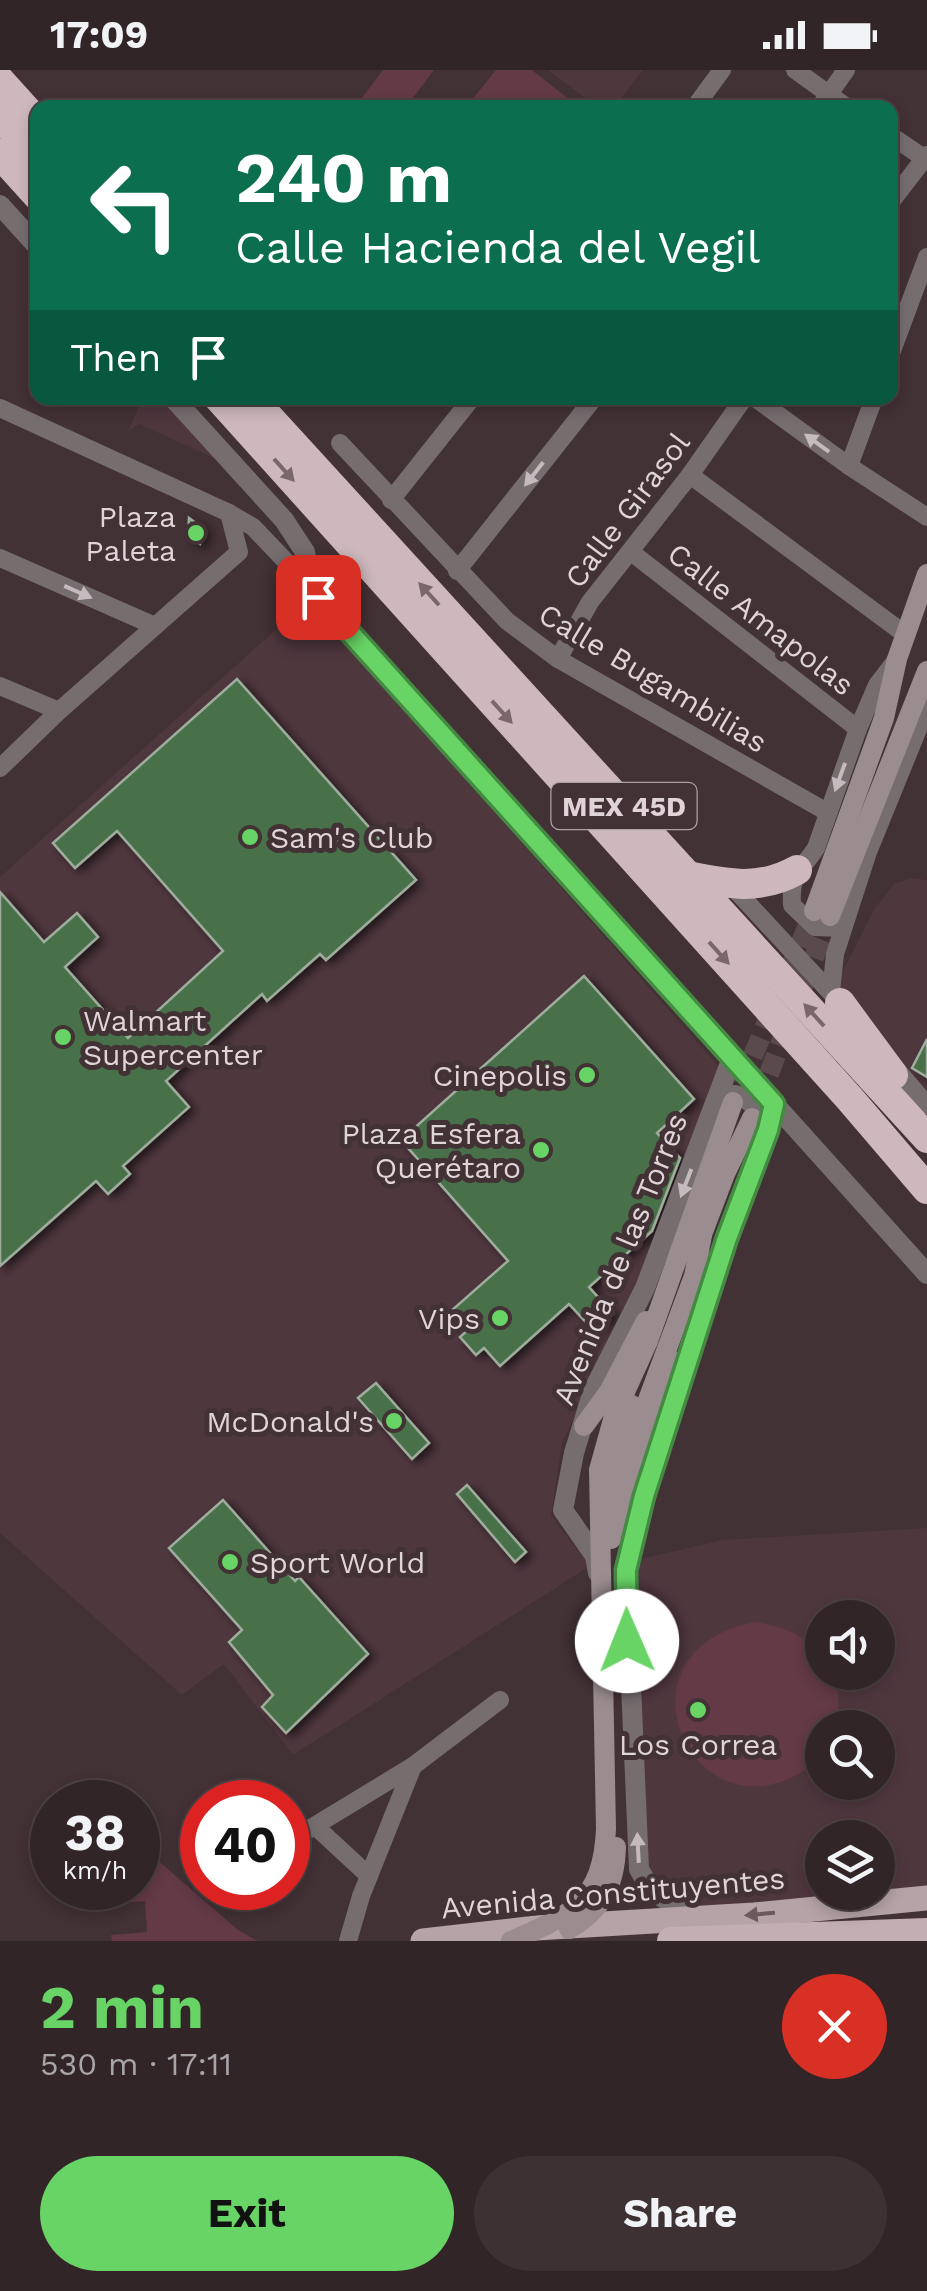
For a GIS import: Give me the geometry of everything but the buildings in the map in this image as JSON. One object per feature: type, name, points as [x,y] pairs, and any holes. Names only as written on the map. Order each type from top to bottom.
[{"type":"highway","points":[[0,82],[30,114]]},
{"type":"highway","points":[[0,116],[30,149]]},
{"type":"highway","points":[[0,154],[30,187]]},
{"type":"highway","name":"MEX 45D","points":[[225,405],[927,1189]]},
{"type":"highway","name":"MEX 45D","points":[[257,405],[927,1138]]},
{"type":"highway","points":[[274,405],[320,475]]},
{"type":"highway","points":[[687,876],[730,884],[777,881],[797,870]]},
{"type":"highway","points":[[835,998],[927,1122]]},
{"type":"highway","points":[[850,1099],[927,1210]]},
{"type":"highway","points":[[671,1941],[927,1932]]},
{"type":"main road","points":[[829,918],[897,658],[927,574]]},
{"type":"main road","points":[[829,918],[927,671]]},
{"type":"main road","name":"Avenida de las Torres","points":[[659,1348],[677,1261],[726,1099]]},
{"type":"main road","points":[[540,1934],[581,1922],[598,1907],[612,1886],[616,1869],[603,1573],[620,1444],[725,1174],[760,1124]]},
{"type":"main road","points":[[644,1496],[631,1473],[632,1440],[694,1276],[702,1236]]},
{"type":"main road","points":[[510,1941],[577,1908],[602,1868],[606,1829],[598,1470],[614,1416],[727,1238]]},
{"type":"main road","points":[[584,1426],[610,1390],[677,1261]]},
{"type":"main road","name":"Avenida Constituyentes","points":[[423,1941],[927,1898]]},
{"type":"street","points":[[700,100],[722,70]]},
{"type":"street","points":[[795,70],[823,100]]},
{"type":"street","points":[[825,100],[846,70]]},
{"type":"street","points":[[898,141],[926,158],[898,193]]},
{"type":"street","points":[[0,205],[30,238]]},
{"type":"street","points":[[898,335],[927,257]]},
{"type":"street","points":[[180,405],[284,520],[305,552],[313,590]]},
{"type":"street","points":[[391,500],[466,405]]},
{"type":"street","points":[[457,571],[588,405]]},
{"type":"street","name":"Calle Girasol","points":[[558,659],[590,602],[690,475],[739,405]]},
{"type":"street","points":[[765,405],[927,518]]},
{"type":"street","points":[[848,466],[871,405]]},
{"type":"street","points":[[0,408],[229,513],[253,528],[927,1274]]},
{"type":"street","name":"Calle Bugambilias","points":[[340,444],[507,621],[558,659],[827,812]]},
{"type":"street","points":[[690,475],[906,635]]},
{"type":"street","points":[[0,768],[239,552],[229,513]]},
{"type":"street","name":"Calle Amapolas","points":[[630,552],[858,729]]},
{"type":"street","points":[[0,558],[155,626]]},
{"type":"street","points":[[897,658],[877,685],[814,852],[797,870],[791,889],[792,904],[816,926],[829,918],[868,852],[927,707]]},
{"type":"street","points":[[0,686],[59,711]]},
{"type":"street","points":[[730,884],[927,1104]]},
{"type":"street","points":[[829,918],[830,976],[835,998]]},
{"type":"street","name":"Avenida de las Torres","points":[[603,1573],[563,1510],[574,1453],[592,1390],[645,1288],[726,1099],[732,1058]]},
{"type":"street","points":[[726,1099],[740,1094],[753,1103],[760,1124]]},
{"type":"street","points":[[694,1918],[650,1890],[639,1869],[626,1570],[644,1496],[760,1124],[774,1104]]},
{"type":"street","points":[[603,1573],[611,1550],[636,1528]]},
{"type":"street","points":[[310,1829],[412,1766],[500,1700]]},
{"type":"street","points":[[348,1941],[412,1766]]},
{"type":"street","points":[[315,1826],[369,1876]]},
{"type":"shaded area","points":[[383,70],[434,70],[411,100],[360,100]]},
{"type":"shaded area","points":[[496,70],[532,70],[570,100],[472,100]]},
{"type":"shaded area","points":[[548,70],[643,70],[619,100],[588,100]]},
{"type":"shaded area","points":[[140,405],[187,405],[216,459],[139,424],[128,431]]},
{"type":"shaded area","points":[[308,601],[721,1069],[661,1230],[562,1443],[551,1516],[590,1566],[293,1755],[224,1664],[182,1695],[0,1533],[0,877]]},
{"type":"shaded area","points":[[911,878],[927,880],[927,1094],[835,987],[875,908],[894,884]]},
{"type":"shaded area","points":[[927,1528],[927,1898],[895,1901],[895,1820],[805,1820],[805,1908],[694,1918],[642,1879],[628,1569],[641,1559],[722,1540]]},
{"type":"shaded area","points":[[754,1622],[792,1632],[805,1641],[805,1690],[838,1690],[839,1700],[838,1710],[805,1710],[805,1767],[777,1783],[738,1785],[706,1768],[684,1740],[675,1706],[682,1671],[707,1641]]},
{"type":"shaded area","points":[[160,1862],[180,1880],[180,1910],[215,1910],[258,1941],[112,1941],[111,1935],[147,1932],[146,1910],[160,1910]]},
{"type":"tunnel","points":[[741,1084],[814,911]]},
{"type":"tunnel","points":[[803,986],[830,916]]},
{"type":"tunnel","points":[[758,1102],[789,1022]]},
{"type":"place","name":"Plaza Paleta","points":[[196,533]]},
{"type":"place","name":"Sam's Club","points":[[250,837]]},
{"type":"place","name":"Walmart Supercenter","points":[[63,1037]]},
{"type":"place","name":"Cinepolis","points":[[587,1075]]},
{"type":"place","name":"Plaza Esfera Querétaro","points":[[541,1150]]},
{"type":"place","name":"Vips","points":[[500,1318]]},
{"type":"place","name":"McDonald's","points":[[394,1421]]},
{"type":"place","name":"Sport World","points":[[230,1562]]},
{"type":"place","name":"Los Correa","points":[[698,1710]]},
{"type":"route","points":[[318,597],[774,1104],[644,1496],[626,1570],[627,1641]]}]
